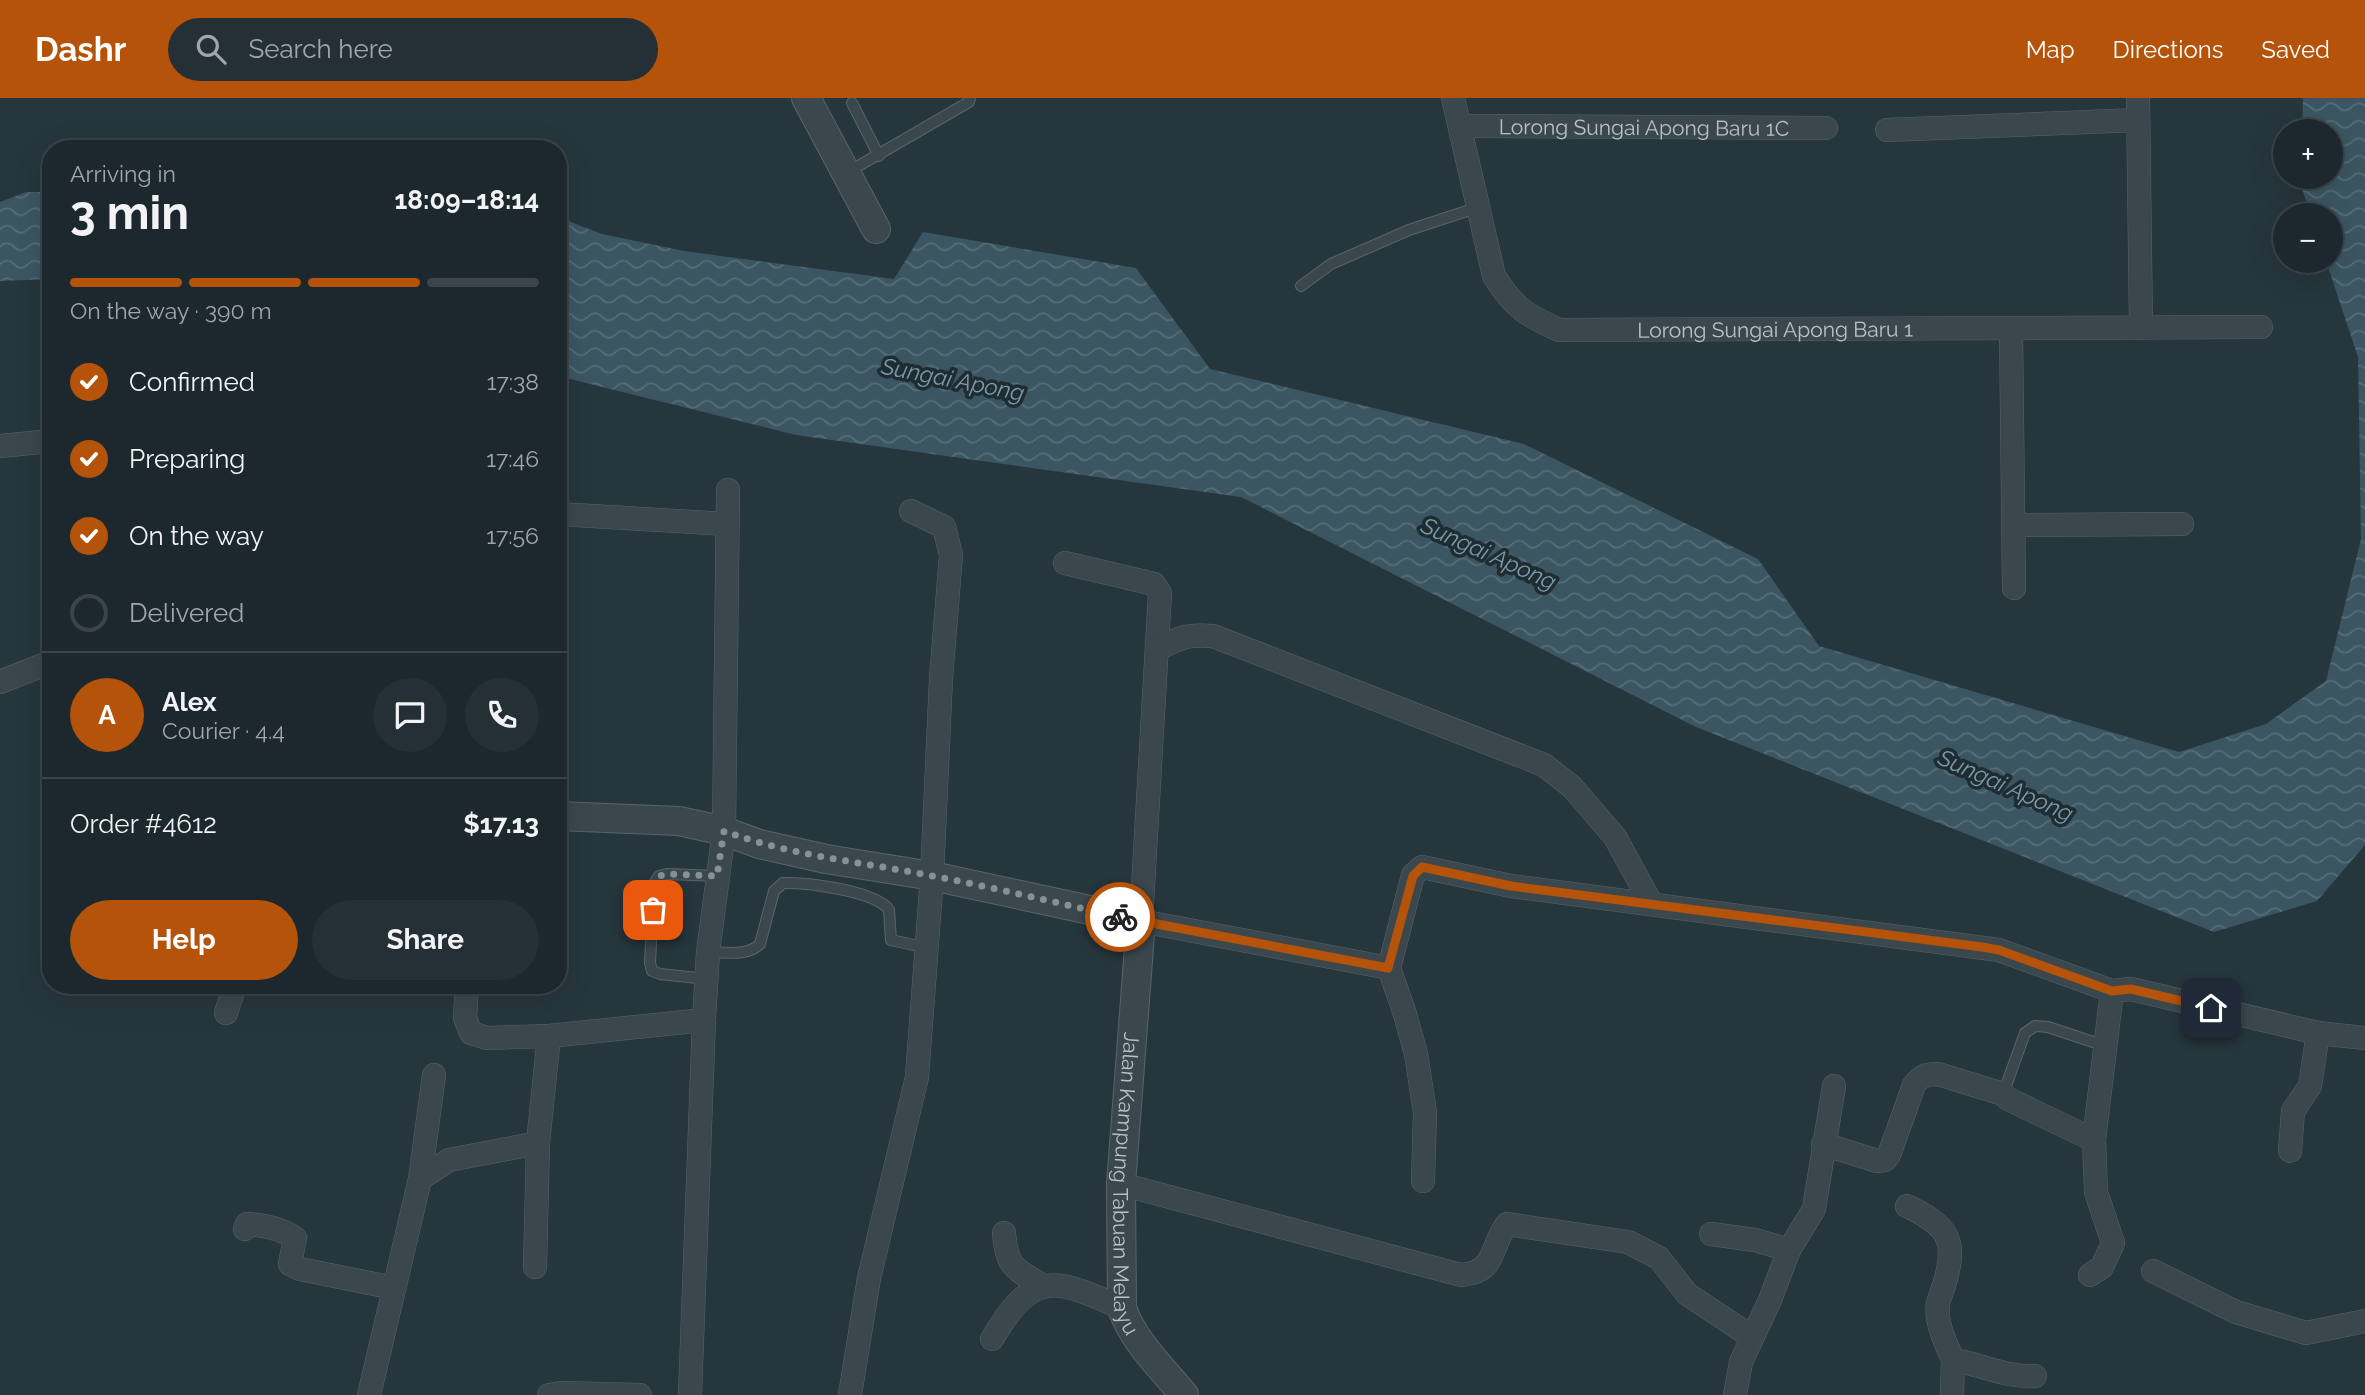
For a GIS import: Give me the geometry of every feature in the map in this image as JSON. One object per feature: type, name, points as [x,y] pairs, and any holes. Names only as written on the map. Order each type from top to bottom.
[{"type":"street","points":[[806,98],[876,229]]},
{"type":"street","name":"Lorong Sungai Apong Baru 1","points":[[1453,98],[1494,276],[1508,298],[1528,316],[1559,330],[2261,327]]},
{"type":"street","points":[[1887,130],[2138,109],[2141,328]]},
{"type":"street","name":"Lorong Sungai Apong Baru 1C","points":[[1460,126],[1826,128]]},
{"type":"street","points":[[2011,329],[2014,588]]},
{"type":"street","points":[[0,446],[42,442]]},
{"type":"street","points":[[690,1395],[708,952],[724,831],[728,490]]},
{"type":"street","points":[[850,1395],[869,1278],[917,1077],[932,876],[941,678],[951,555],[944,527],[911,511]]},
{"type":"street","points":[[567,515],[727,524]]},
{"type":"street","points":[[2014,525],[2182,524]]},
{"type":"street","name":"Jalan Kampung Tabuan Melayu","points":[[1065,563],[1154,584],[1160,593],[1141,921],[1121,1184],[1122,1308],[1126,1321],[1184,1395]]},
{"type":"street","points":[[1158,649],[1191,634],[1213,636],[1544,765],[1572,787],[1615,837],[1651,903]]},
{"type":"street","points":[[0,682],[42,665]]},
{"type":"street","points":[[567,816],[679,821],[724,831],[825,872],[932,876],[1141,921],[1388,968]]},
{"type":"street","points":[[1423,1181],[1425,1112],[1418,1065],[1405,1014],[1388,968],[1413,876],[1422,867],[1511,886],[1999,950],[2112,991],[2131,989],[2318,1033],[2365,1038]]},
{"type":"street","points":[[2090,1275],[2102,1266],[2113,1243],[2096,1192],[2094,1140],[2112,991]]},
{"type":"street","points":[[226,1013],[232,994]]},
{"type":"street","points":[[466,994],[465,1018],[471,1033],[487,1038],[549,1036],[704,1020]]},
{"type":"street","points":[[2290,1151],[2294,1111],[2309,1086],[2318,1033]]},
{"type":"street","points":[[535,1267],[538,1143],[549,1036]]},
{"type":"street","points":[[1823,1144],[1877,1161],[1885,1160],[1914,1085],[1928,1074],[1961,1080],[2003,1094],[2008,1099],[2094,1140]]},
{"type":"street","points":[[369,1395],[420,1179],[434,1075]]},
{"type":"street","points":[[1735,1395],[1741,1362],[1762,1319],[1789,1250],[1814,1209],[1834,1086]]},
{"type":"street","points":[[420,1179],[449,1160],[538,1143]]},
{"type":"street","points":[[1121,1184],[1461,1275],[1475,1274],[1487,1266],[1498,1237],[1507,1224],[1628,1242],[1659,1258],[1687,1294],[1752,1337]]},
{"type":"street","points":[[1907,1206],[1936,1223],[1950,1240],[1950,1262],[1938,1305],[1941,1333],[1953,1360],[1952,1395]]},
{"type":"street","points":[[245,1229],[247,1224],[258,1225],[295,1238],[290,1264],[300,1269],[394,1288]]},
{"type":"street","points":[[1004,1233],[1006,1256],[1017,1269],[1043,1286]]},
{"type":"street","points":[[1711,1234],[1755,1240],[1789,1250]]},
{"type":"street","points":[[2153,1272],[2236,1312],[2306,1333],[2365,1321]]},
{"type":"street","points":[[992,1339],[1007,1313],[1023,1296],[1043,1286],[1062,1285],[1081,1290],[1122,1308]]},
{"type":"street","points":[[1953,1360],[2023,1377],[2035,1376]]},
{"type":"street","points":[[550,1395],[640,1395]]},
{"type":"lane","points":[[846,173],[969,102],[970,98]]},
{"type":"lane","points":[[852,103],[879,156]]},
{"type":"lane","points":[[1301,286],[1331,264],[1409,230],[1479,207]]},
{"type":"lane","points":[[708,952],[747,953],[754,950],[760,944],[774,891],[783,883],[825,872],[878,899],[890,910],[891,940],[926,947]]},
{"type":"lane","points":[[707,979],[652,971],[650,963],[654,884],[659,876],[667,874],[717,876]]},
{"type":"lane","points":[[2003,1094],[2025,1034],[2035,1026],[2048,1027],[2105,1046]]},
{"type":"water","name":"Sungai Apong","points":[[2303,98],[2365,98],[2365,845],[2317,901],[2214,932],[1696,727],[1241,497],[796,435],[567,378],[567,220],[602,234],[684,251],[894,279],[923,232],[1136,268],[1210,369],[1524,444],[1758,559],[1819,646],[2179,752],[2266,724],[2326,681],[2361,539],[2358,357],[2330,273],[2343,273],[2343,203],[2307,203],[2302,189],[2343,189],[2343,119],[2302,119]]},
{"type":"water","points":[[26,192],[42,192],[42,279],[0,281],[0,202]]},
{"type":"way so far","points":[[653,910],[654,884],[659,876],[717,876],[724,831],[759,844],[826,859],[932,876],[1120,917]]},
{"type":"route","points":[[1120,917],[1388,968],[1413,876],[1422,867],[1511,886],[1999,950],[2112,991],[2131,989],[2211,1008]]}]
